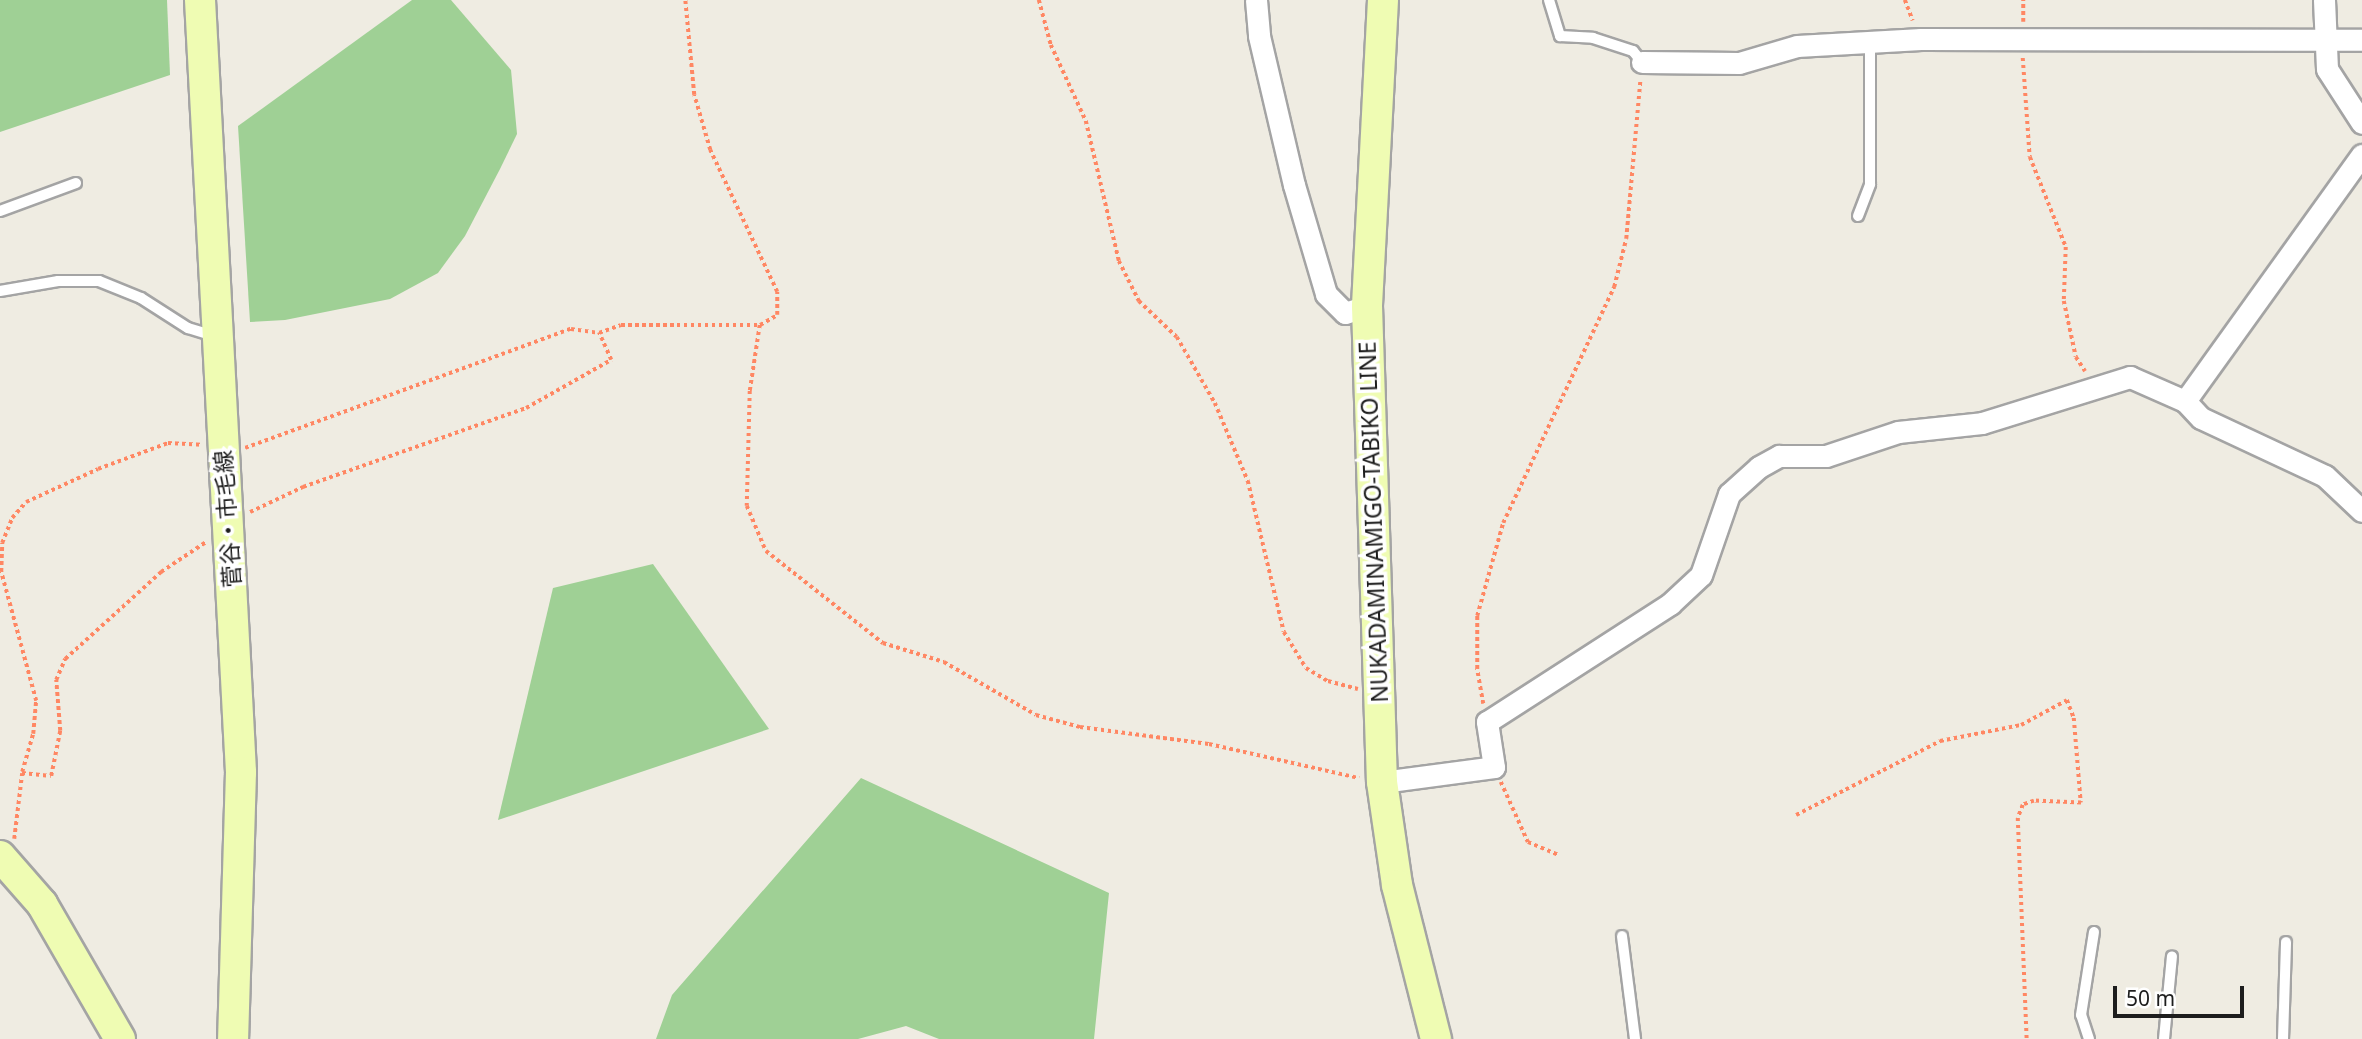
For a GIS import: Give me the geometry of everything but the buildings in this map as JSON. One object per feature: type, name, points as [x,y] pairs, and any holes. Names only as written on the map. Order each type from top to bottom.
[{"type":"street","name":"菅谷・市毛線","points":[[201,0],[216,337],[241,772],[233,1039]]},
{"type":"street","points":[[1256,0],[1259,36],[1294,185],[1326,294],[1345,313],[1367,306]]},
{"type":"street","name":"NUKADAMINAMIGO-TABIKO LINE","points":[[1383,0],[1367,306],[1382,782],[1397,885],[1436,1039]]},
{"type":"street","points":[[2324,0],[2327,69],[2362,123]]},
{"type":"street","points":[[1642,62],[1739,63],[1797,46],[1870,42],[2324,38],[2362,40]]},
{"type":"street","points":[[2185,401],[2362,155]]},
{"type":"street","points":[[1382,782],[1494,767],[1487,722],[1670,604],[1701,575],[1729,494],[1759,467],[1779,456],[1826,456],[1898,432],[1982,423],[2093,385],[2130,377],[2185,401],[2201,418],[2325,476],[2362,510]]},
{"type":"street","points":[[6,860],[42,904],[120,1039]]},
{"type":"lane","points":[[1549,0],[1560,36],[1593,38],[1633,51],[1642,62]]},
{"type":"lane","points":[[1858,216],[1870,184],[1870,42]]},
{"type":"lane","points":[[0,211],[76,183]]},
{"type":"lane","points":[[0,291],[58,281],[99,281],[141,298],[188,328],[216,337]]},
{"type":"lane","points":[[2089,1039],[2081,1015],[2094,932]]},
{"type":"lane","points":[[1622,936],[1635,1039]]},
{"type":"lane","points":[[2283,1039],[2286,942]]},
{"type":"lane","points":[[2164,1039],[2172,956]]},
{"type":"path","points":[[6,860],[22,773],[51,776],[60,731],[56,680],[65,659],[161,572],[227,526],[303,487],[526,408],[611,360],[599,333],[621,326],[760,325],[777,316],[778,292],[710,150],[694,95],[685,0]]},
{"type":"path","points":[[1039,0],[1051,45],[1086,121],[1119,261],[1139,302],[1177,337],[1215,403],[1248,481],[1284,632],[1306,668],[1328,681],[1380,696]]},
{"type":"path","points":[[2022,42],[2030,157],[2066,247],[2064,302],[2076,357],[2093,385]]},
{"type":"path","points":[[1487,722],[1477,669],[1477,617],[1503,523],[1614,288],[1626,239],[1642,62]]},
{"type":"path","points":[[760,325],[750,391],[747,506],[766,551],[883,643],[944,662],[1037,715],[1080,727],[1209,744],[1382,782]]},
{"type":"path","points":[[1796,815],[1940,741],[2021,724],[2067,700],[2074,718],[2081,803],[2034,801],[2023,806],[2018,818],[2027,1039]]},
{"type":"path","points":[[1494,767],[1528,842],[1558,855]]},
{"type":"green space","points":[[0,0],[167,0],[170,75],[0,132]]},
{"type":"green space","points":[[412,0],[451,0],[511,70],[517,134],[500,169],[465,236],[438,273],[390,299],[285,320],[250,322],[238,126]]},
{"type":"green space","points":[[653,564],[769,729],[498,820],[553,588]]},
{"type":"green space","points":[[861,778],[1109,893],[1094,1039],[939,1039],[906,1026],[858,1039],[656,1039],[672,995]]}]
